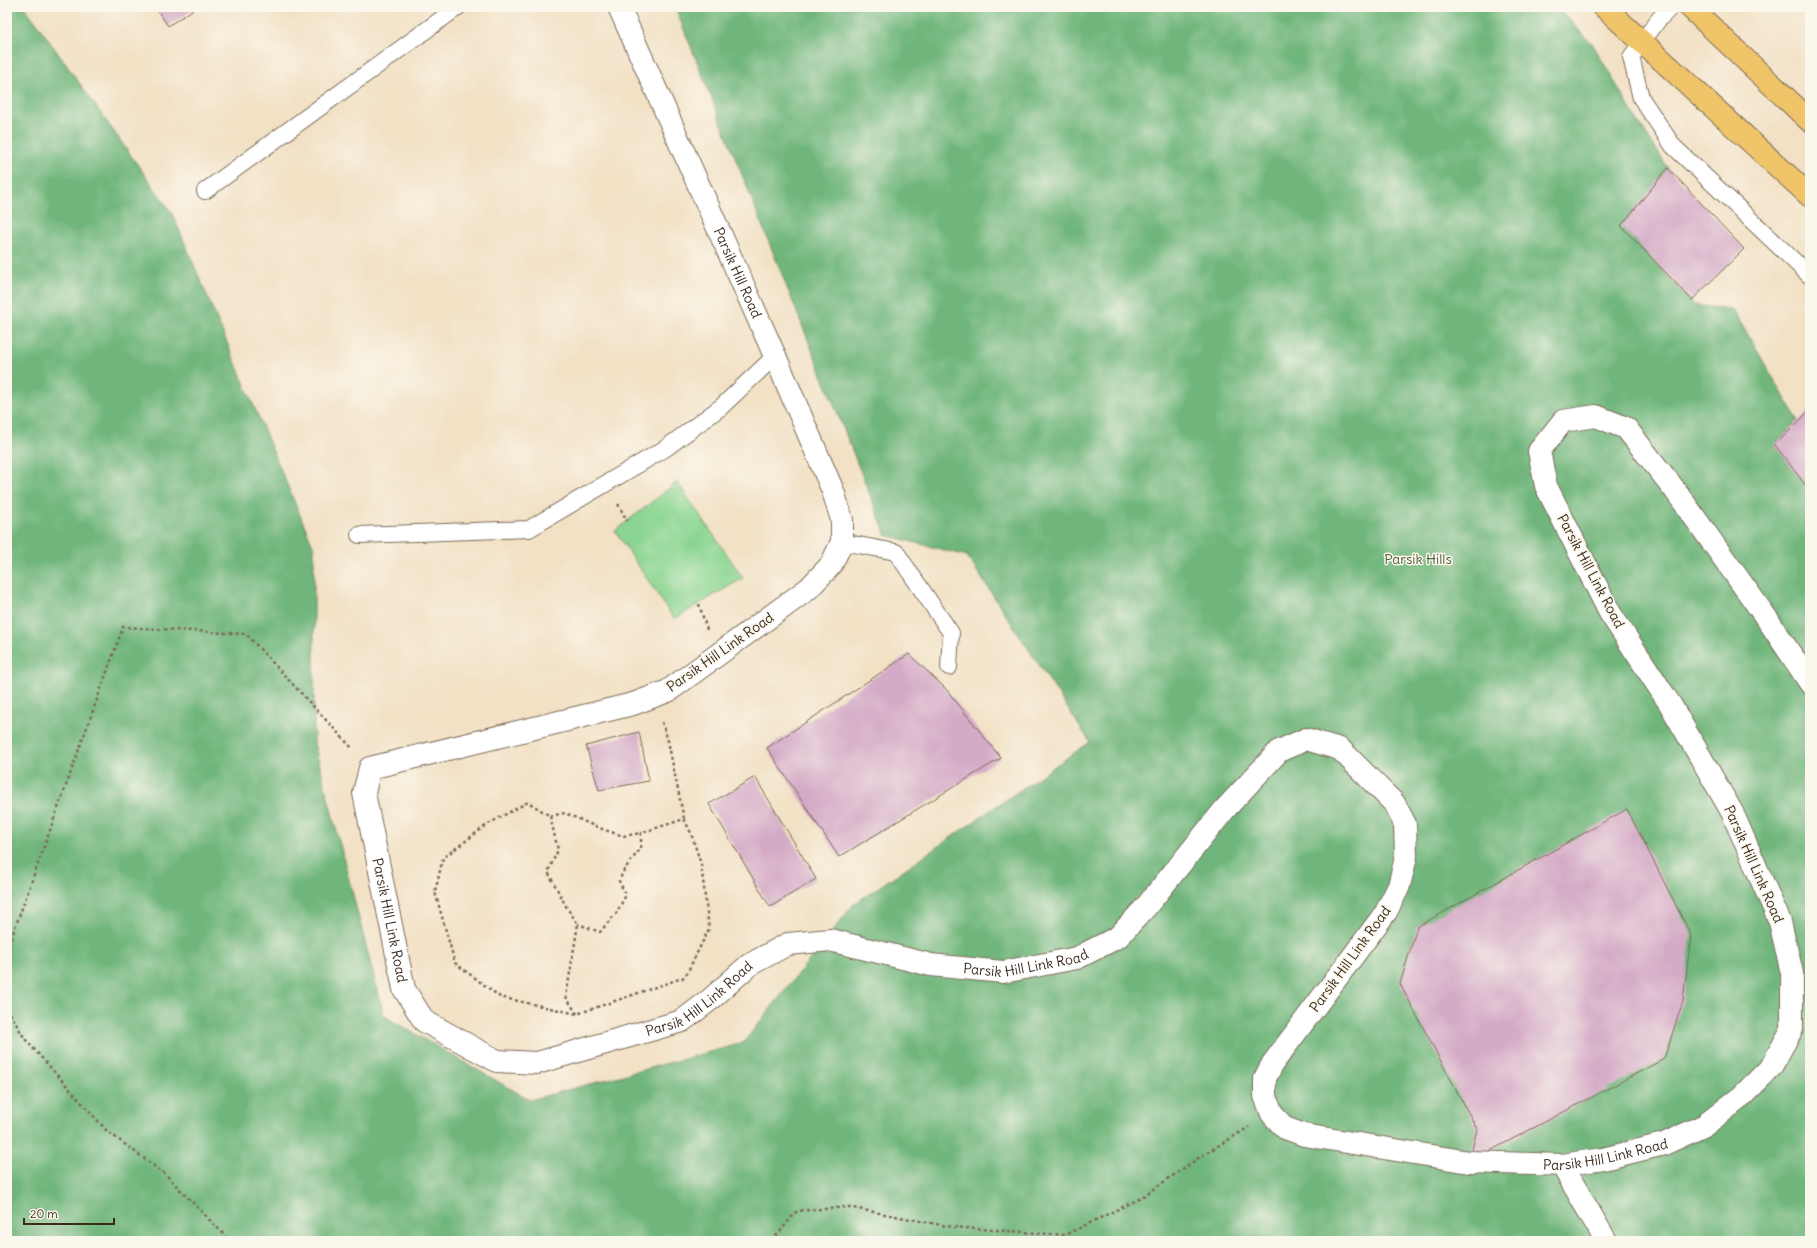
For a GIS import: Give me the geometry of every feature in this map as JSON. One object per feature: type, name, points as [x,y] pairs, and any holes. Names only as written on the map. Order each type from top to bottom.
[{"type":"main road","points":[[1604,7],[1808,194]]},
{"type":"main road","points":[[1690,7],[1810,121]]},
{"type":"street","name":"Parsik Hill Road","points":[[619,7],[775,356],[833,491],[842,520],[842,542]]},
{"type":"street","name":"Parsik Hill Link Road","points":[[842,542],[831,566],[808,588],[668,690],[633,704],[370,768],[364,793],[404,989],[424,1021],[497,1061],[537,1063],[682,1021],[711,999],[749,965],[788,944],[830,940],[931,965],[1003,972],[1077,958],[1118,937],[1226,809],[1279,751],[1306,739],[1340,749],[1394,803],[1405,824],[1406,857],[1399,886],[1386,912],[1273,1063],[1265,1078],[1264,1096],[1272,1114],[1285,1128],[1304,1135],[1468,1162],[1562,1165],[1603,1159],[1664,1144],[1705,1125],[1741,1097],[1771,1067],[1792,1029],[1792,973],[1780,922],[1732,812],[1670,704],[1610,613],[1546,486],[1539,451],[1563,421],[1596,416],[1626,428],[1675,490],[1770,623],[1810,683]]},
{"type":"street","points":[[1562,1165],[1606,1241]]},
{"type":"lane","points":[[205,190],[458,7]]},
{"type":"lane","points":[[1671,7],[1659,19],[1631,57],[1641,98],[1673,146],[1810,276]]},
{"type":"lane","points":[[359,535],[529,529],[666,448],[721,407],[775,356]]},
{"type":"lane","points":[[842,542],[896,552],[951,633],[949,668]]},
{"type":"path","points":[[7,950],[123,626],[246,634],[370,768]]},
{"type":"path","points":[[653,696],[668,741],[684,819],[691,833],[701,864],[709,929],[697,956],[685,977],[577,1014],[500,997],[455,963],[435,892],[443,858],[488,824],[528,802],[550,816],[565,813],[599,828],[623,836],[641,833],[684,819]]},
{"type":"path","points":[[550,816],[558,850],[548,872],[567,908],[578,924],[600,932],[618,912],[626,895],[619,881],[624,870],[641,848],[641,833]]},
{"type":"path","points":[[577,1014],[566,997],[578,924]]},
{"type":"path","points":[[7,1008],[25,1039],[107,1131],[165,1174],[230,1241]]},
{"type":"path","points":[[772,1241],[797,1211],[848,1207],[952,1227],[1065,1235],[1139,1199],[1214,1148],[1272,1114]]},
{"type":"green space","name":"Parsik Hills","points":[[7,7],[25,7],[172,213],[314,548],[314,743],[384,1016],[530,1100],[743,1043],[854,904],[1090,742],[967,556],[886,535],[675,7],[1556,7],[1592,43],[1632,112],[1668,168],[1621,226],[1694,305],[1733,310],[1798,420],[1775,445],[1810,491],[1810,1241],[7,1241]]},
{"type":"green space","points":[[677,482],[743,578],[674,619],[615,531]]},
{"type":"building","points":[[155,7],[197,7],[168,26]]},
{"type":"building","points":[[1668,168],[1744,249],[1692,300],[1621,226]]},
{"type":"building","points":[[1810,410],[1810,491],[1775,445]]},
{"type":"building","points":[[909,654],[946,689],[1001,758],[839,857],[767,748]]},
{"type":"building","points":[[639,732],[649,781],[599,790],[586,746]]},
{"type":"building","points":[[755,777],[816,879],[770,907],[709,804]]},
{"type":"building","points":[[1627,809],[1691,935],[1683,1001],[1664,1059],[1469,1162],[1477,1129],[1400,984],[1417,927]]}]
